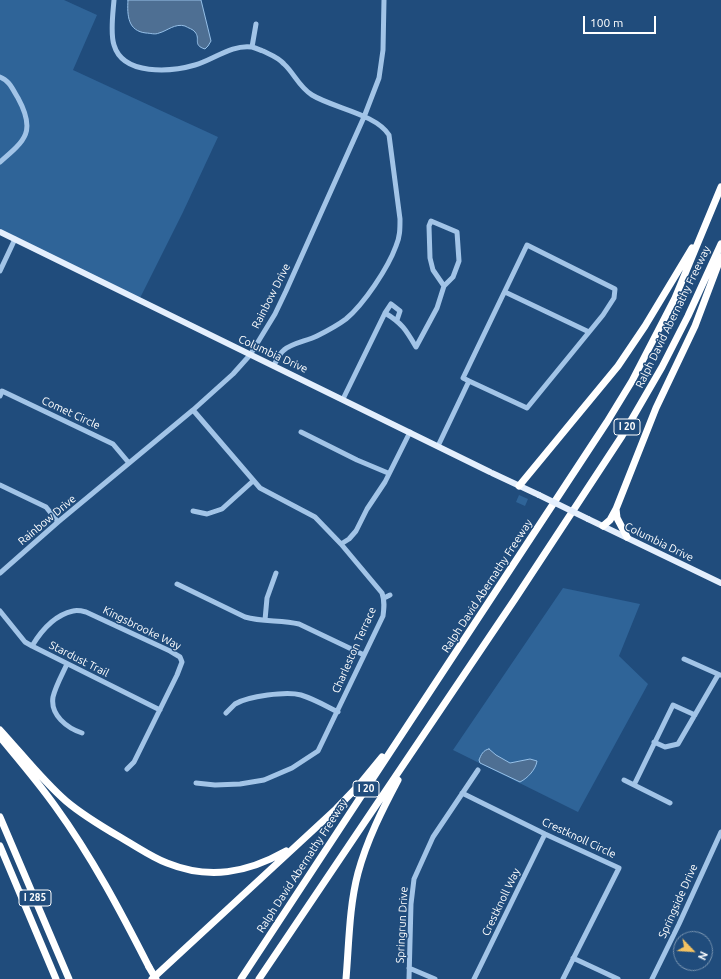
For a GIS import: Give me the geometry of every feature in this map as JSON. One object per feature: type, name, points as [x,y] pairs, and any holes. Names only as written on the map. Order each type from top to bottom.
[{"type":"highway","name":"Ralph David Abernathy Freeway","points":[[241,979],[566,486],[632,381],[674,298],[721,187]]},
{"type":"highway","points":[[519,486],[618,366],[649,319],[708,220]]},
{"type":"highway","name":"Ralph David Abernathy Freeway","points":[[259,979],[515,599],[643,401],[688,316],[721,244]]},
{"type":"highway","points":[[602,526],[610,520],[616,509],[656,408],[695,326],[721,257]]},
{"type":"highway","points":[[616,509],[617,518],[627,537]]},
{"type":"highway","points":[[152,979],[336,809],[359,785],[381,759],[449,664]]},
{"type":"highway","points":[[0,730],[66,801],[91,820],[166,863],[188,870],[212,873],[232,872],[243,870],[269,860],[286,852],[301,841]]},
{"type":"highway","points":[[0,737],[55,806],[84,850],[108,888],[156,979]]},
{"type":"highway","points":[[346,979],[352,910],[358,874],[374,826],[410,754]]},
{"type":"highway","name":"I 285","points":[[0,817],[70,979]]},
{"type":"highway","name":"I 285","points":[[0,846],[56,979]]},
{"type":"main road","name":"Columbia Drive","points":[[0,232],[519,486],[721,583]]},
{"type":"street","points":[[114,0],[112,27],[114,45],[118,54],[125,61],[146,70],[175,69],[194,65],[227,51],[241,47],[252,47],[275,56],[285,64],[299,84],[313,96],[364,117],[385,128],[389,135],[400,219],[400,233],[397,246],[380,276],[355,310],[346,319],[317,336],[285,349],[280,354],[274,365]]},
{"type":"street","name":"Rainbow Drive","points":[[0,573],[58,522],[193,410],[233,374],[250,355],[286,291],[364,117],[379,78],[383,50],[384,0]]},
{"type":"street","points":[[252,47],[256,24]]},
{"type":"street","points":[[0,77],[11,86],[22,106],[27,122],[26,135],[22,141],[16,149],[0,162]]},
{"type":"street","points":[[385,313],[397,320],[405,328],[416,347],[437,308],[444,286],[453,277],[459,261],[457,232],[431,222],[429,226],[430,258],[433,270],[444,286]]},
{"type":"street","points":[[0,271],[15,239]]},
{"type":"street","points":[[527,245],[615,289],[616,292],[614,298],[603,315],[589,332],[527,408],[463,378],[527,245]]},
{"type":"street","points":[[505,292],[589,332]]},
{"type":"street","points":[[343,399],[385,313],[391,304],[400,311],[397,320]]},
{"type":"street","points":[[438,446],[469,381]]},
{"type":"street","name":"Comet Circle","points":[[0,396],[2,391],[113,444],[129,463]]},
{"type":"street","name":"Charleston Terrace","points":[[193,410],[260,488],[315,517],[341,544],[382,593],[385,606],[383,616],[318,751],[292,768],[264,780],[240,784],[215,785],[196,783]]},
{"type":"street","points":[[301,432],[357,460],[388,473]]},
{"type":"street","points":[[341,544],[349,539],[356,531],[410,432]]},
{"type":"street","points":[[193,511],[207,514],[222,509],[253,481]]},
{"type":"street","points":[[0,485],[46,507],[58,522]]},
{"type":"street","points":[[265,620],[266,598],[276,574]]},
{"type":"street","points":[[177,584],[244,617],[255,620],[291,622],[299,624],[364,655]]},
{"type":"street","points":[[384,598],[390,595]]},
{"type":"street","name":"Kingsbrooke Way","points":[[32,646],[40,633],[51,623],[66,613],[75,610],[86,612],[180,657],[182,662],[160,710],[134,762],[127,769]]},
{"type":"street","name":"Stardust Trail","points":[[0,611],[25,642],[160,710]]},
{"type":"street","points":[[654,742],[665,747],[678,744],[719,675],[684,659]]},
{"type":"street","points":[[67,664],[53,698],[54,708],[58,716],[67,726],[82,733]]},
{"type":"street","points":[[226,713],[236,704],[259,696],[292,694],[308,698],[338,712]]},
{"type":"street","points":[[634,785],[673,705],[695,715]]},
{"type":"street","name":"Springrun Drive","points":[[409,979],[411,904],[414,879],[433,837],[478,770]]},
{"type":"street","points":[[624,780],[670,803]]},
{"type":"street","name":"Crestknoll Circle","points":[[462,793],[545,834],[619,868],[563,979]]},
{"type":"street","name":"Springside Drive","points":[[652,979],[721,832]]},
{"type":"street","name":"Crestknoll Way","points":[[474,979],[545,834]]},
{"type":"street","points":[[573,958],[618,979]]},
{"type":"street","points":[[409,968],[435,979]]},
{"type":"shaded area","points":[[0,0],[64,0],[97,15],[73,70],[218,137],[183,212],[139,300],[0,230]]},
{"type":"shaded area","points":[[128,0],[201,0],[211,41],[205,49],[199,46],[197,35],[194,31],[181,25],[174,26],[156,34],[140,32],[132,26],[130,22]]},
{"type":"shaded area","points":[[519,495],[528,499],[525,506],[516,502]]},
{"type":"shaded area","points":[[563,588],[640,604],[619,656],[648,684],[578,812],[453,750]]},
{"type":"shaded area","points":[[489,749],[510,763],[530,759],[537,761],[531,773],[520,782],[480,763],[479,760],[481,755],[485,750]]}]
